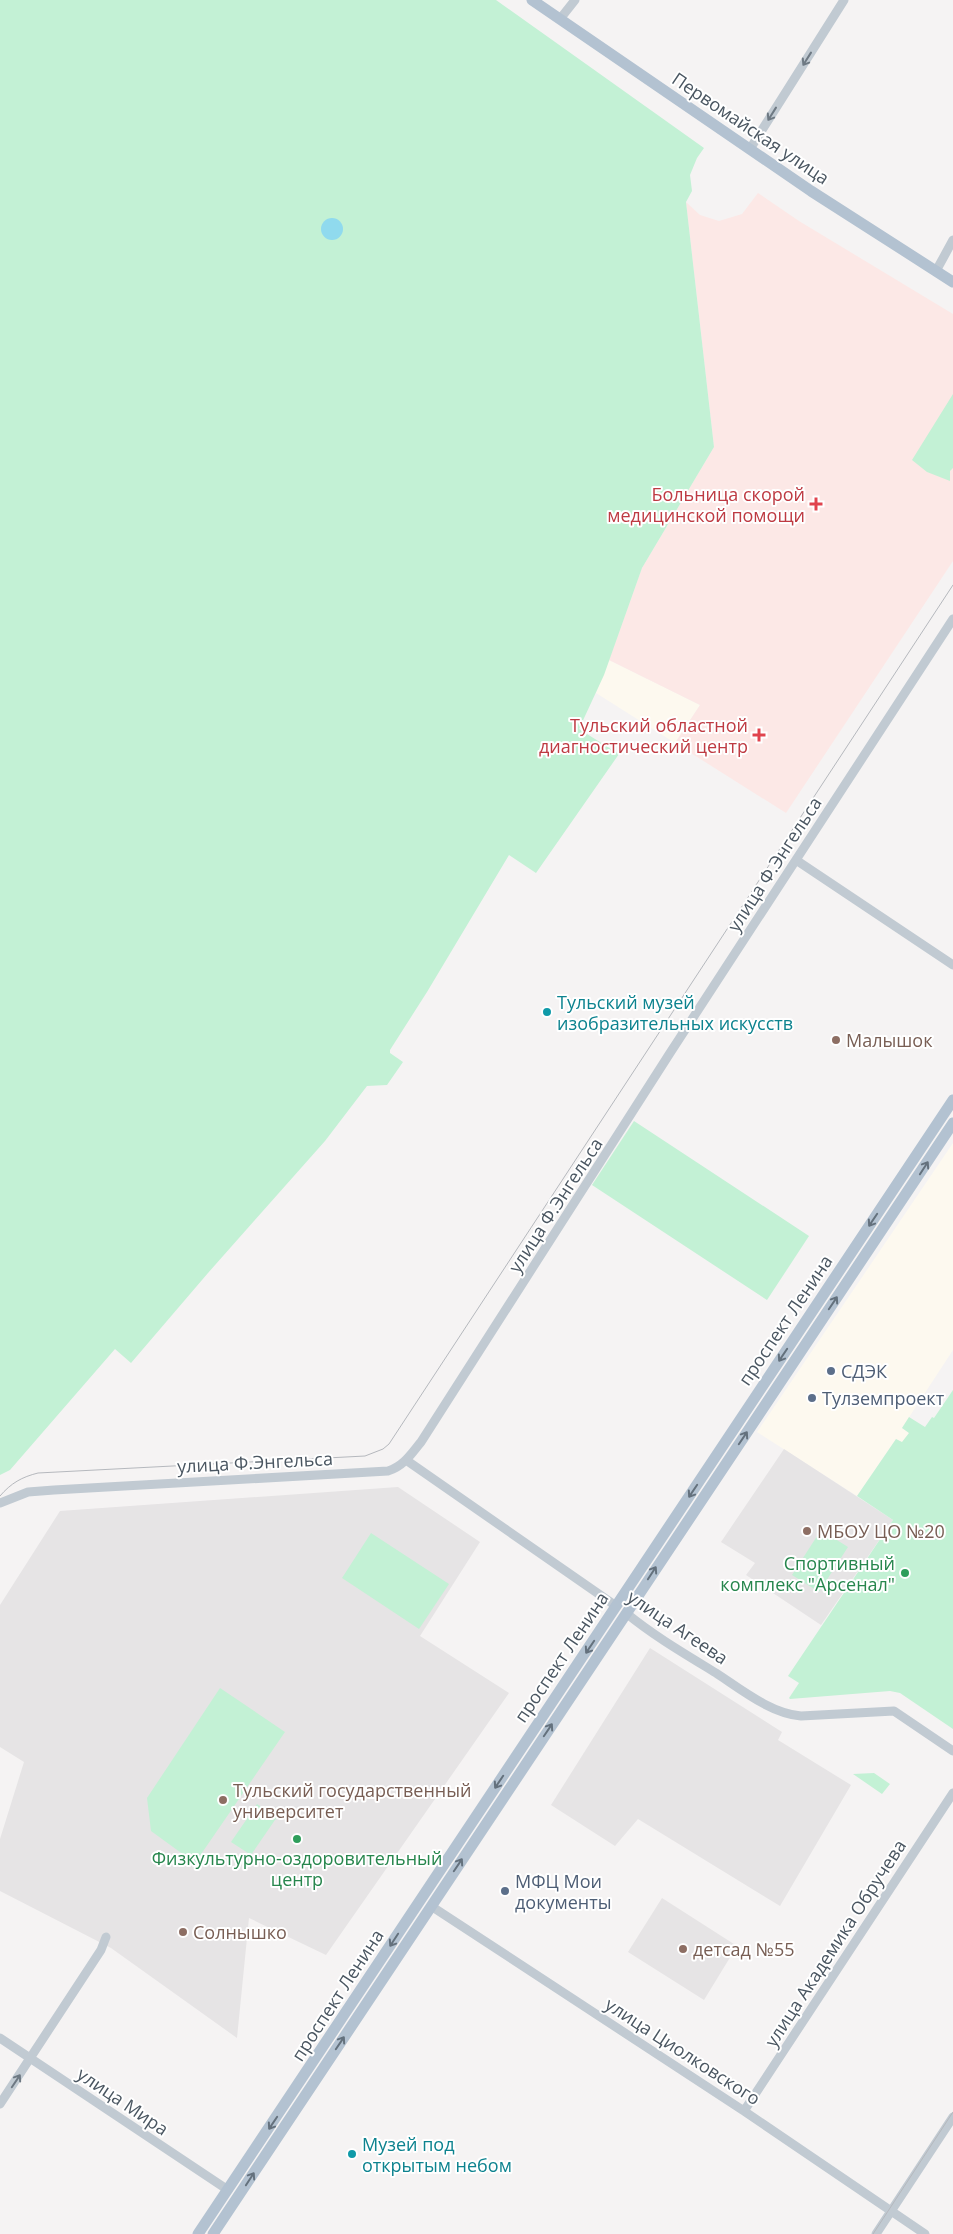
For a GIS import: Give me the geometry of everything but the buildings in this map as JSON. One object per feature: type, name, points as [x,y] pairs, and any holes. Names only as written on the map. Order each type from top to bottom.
[{"type":"main road","name":"Первомайская улица","points":[[532,0],[750,149],[953,282]]},
{"type":"main road","name":"проспект Ленина","points":[[213,2234],[431,1906],[953,1100]]},
{"type":"main road","name":"проспект Ленина","points":[[198,2234],[421,1899],[621,1610],[953,1123]]},
{"type":"main road","name":"улица Циолковского","points":[[421,1899],[431,1906]]},
{"type":"main road","points":[[228,2190],[238,2197]]},
{"type":"street","points":[[560,19],[575,0]]},
{"type":"street","points":[[750,149],[844,0]]},
{"type":"street","points":[[936,271],[953,240]]},
{"type":"street","name":"улица Ф.Энгельса","points":[[0,1503],[28,1492],[388,1471],[398,1468],[431,1426],[670,1053],[953,619]]},
{"type":"street","points":[[796,860],[953,965]]},
{"type":"street","name":"улица Агеева","points":[[406,1460],[621,1610],[649,1632],[762,1702],[787,1714],[801,1716],[894,1711],[953,1751]]},
{"type":"street","name":"улица Академика Обручева","points":[[744,2111],[953,1793]]},
{"type":"street","name":"улица Циолковского","points":[[431,1906],[744,2111],[925,2234]]},
{"type":"street","points":[[0,2104],[101,1950],[106,1937]]},
{"type":"street","name":"улица Мира","points":[[0,2038],[228,2190]]},
{"type":"street","points":[[876,2234],[953,2117]]},
{"type":"shaded area","name":"Больница скорой медицинской помощи","points":[[758,193],[799,221],[953,314],[953,561],[786,813],[675,743],[700,705],[609,660],[642,568],[714,447],[686,202],[700,215],[719,221],[742,214]]},
{"type":"shaded area","points":[[609,660],[700,705],[675,743],[596,693]]},
{"type":"shaded area","points":[[953,1143],[953,1350],[902,1428],[909,1433],[902,1443],[896,1439],[857,1496],[757,1432]]},
{"type":"shaded area","name":"МБОУ ЦО №20","points":[[784,1449],[893,1520],[821,1625],[746,1575],[755,1563],[721,1542]]},
{"type":"shaded area","name":"Тульский государственный университет","points":[[398,1487],[480,1542],[420,1636],[509,1693],[326,1955],[249,1918],[237,2038],[111,1948],[0,1891],[0,1839],[24,1762],[0,1747],[0,1605],[60,1511]]},
{"type":"shaded area","points":[[650,1648],[782,1732],[778,1740],[851,1785],[780,1906],[638,1819],[615,1846],[551,1805]]},
{"type":"shaded area","name":"детсад №55","points":[[662,1898],[737,1946],[704,2000],[628,1952]]},
{"type":"green space","points":[[0,0],[496,0],[704,148],[697,158],[690,175],[692,191],[686,202],[714,447],[642,568],[604,675],[579,729],[619,754],[536,873],[509,855],[390,1050],[390,1053],[403,1062],[387,1085],[367,1086],[325,1141],[131,1363],[115,1349],[10,1470],[0,1475]]},
{"type":"green space","points":[[953,394],[953,468],[950,471],[950,481],[927,472],[912,460]]},
{"type":"green space","points":[[634,1121],[809,1236],[767,1300],[592,1185]]},
{"type":"green space","name":"Спортивный комплекс \"Арсенал\"","points":[[953,1390],[953,1729],[900,1693],[890,1691],[790,1699],[799,1683],[788,1676],[893,1520],[857,1496],[896,1439],[902,1442],[909,1433],[902,1428],[909,1417],[925,1427],[932,1417],[934,1418]]},
{"type":"green space","points":[[821,1530],[848,1547],[819,1592],[792,1575]]},
{"type":"green space","points":[[371,1533],[449,1584],[419,1629],[342,1578]]},
{"type":"green space","points":[[220,1688],[285,1732],[195,1863],[151,1831],[147,1798]]},
{"type":"green space","points":[[874,1773],[890,1784],[882,1794],[853,1774]]},
{"type":"green space","points":[[257,1804],[277,1817],[251,1855],[231,1842]]},
{"type":"water","points":[[332,218],[340,221],[343,229],[340,237],[332,240],[324,237],[321,229],[324,221]]},
{"type":"tram line","points":[[0,1496],[17,1481],[38,1473],[365,1456],[383,1449],[389,1444],[953,585]]},
{"type":"tram line","points":[[873,2234],[953,2112]]},
{"type":"place","name":"Больница скорой медицинской помощи","points":[[816,504]]},
{"type":"place","name":"Тульский областной диагностический центр","points":[[759,735]]},
{"type":"place","name":"Тульский музей изобразительных искусств","points":[[547,1012]]},
{"type":"place","name":"Малышок","points":[[836,1040]]},
{"type":"place","name":"СДЭК","points":[[831,1371]]},
{"type":"place","name":"Тулземпроект","points":[[812,1398]]},
{"type":"place","name":"МБОУ ЦО №20","points":[[807,1531]]},
{"type":"place","name":"Спортивный комплекс \"Арсенал\"","points":[[905,1573]]},
{"type":"place","name":"Тульский государственный университет","points":[[223,1800]]},
{"type":"place","name":"Физкультурно-оздоровительный центр","points":[[297,1839]]},
{"type":"place","name":"МФЦ Мои документы","points":[[505,1891]]},
{"type":"place","name":"Солнышко","points":[[183,1932]]},
{"type":"place","name":"детсад №55","points":[[683,1949]]},
{"type":"place","name":"Музей под открытым небом","points":[[352,2154]]}]
